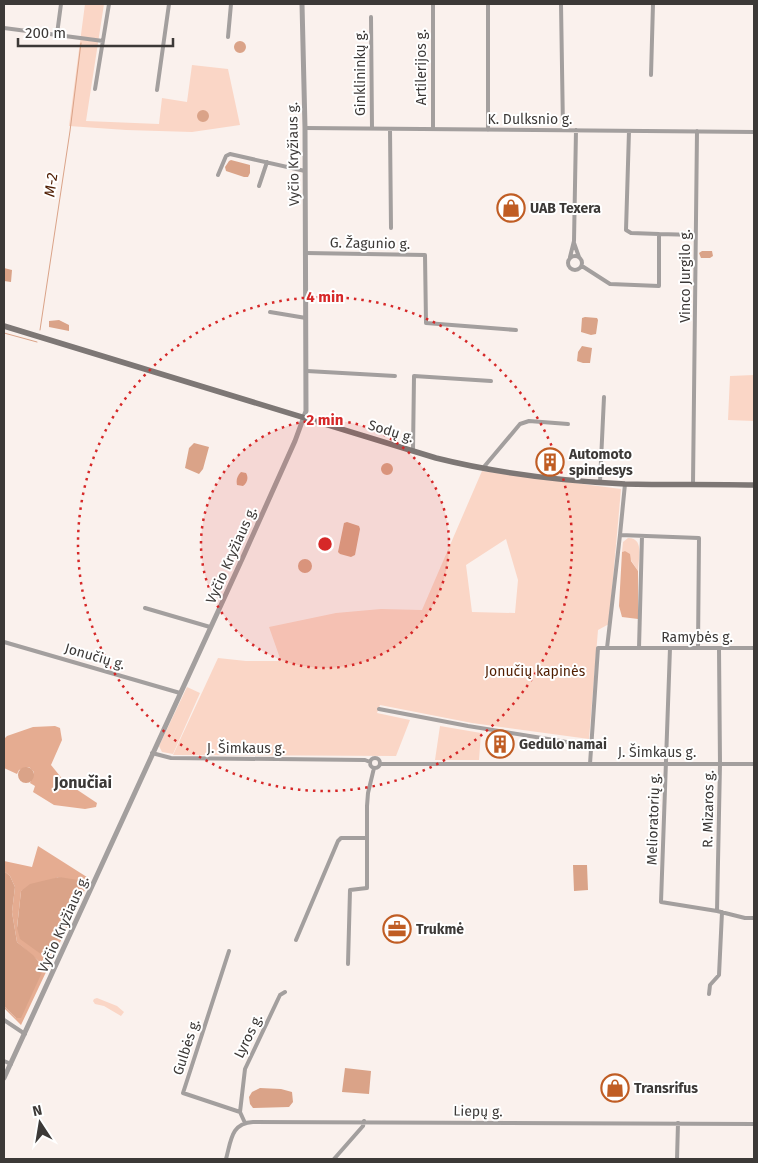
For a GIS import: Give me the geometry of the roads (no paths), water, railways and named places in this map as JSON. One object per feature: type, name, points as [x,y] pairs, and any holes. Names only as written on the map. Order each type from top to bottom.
[{"type":"main road","name":"Sodų g.","points":[[4,326],[414,451],[483,468],[522,474],[625,484],[754,485]]},
{"type":"street","points":[[57,34],[61,4]]},
{"type":"street","points":[[95,89],[109,4]]},
{"type":"street","points":[[157,90],[170,4]]},
{"type":"street","points":[[228,37],[231,4]]},
{"type":"street","name":"Vyčio Kryžiaus g.","points":[[4,1078],[291,450],[304,417],[307,401],[307,371],[302,4]]},
{"type":"street","name":"Artilerijos g.","points":[[432,4],[433,129]]},
{"type":"street","points":[[488,4],[488,130]]},
{"type":"street","points":[[562,4],[563,130]]},
{"type":"street","points":[[651,75],[653,4]]},
{"type":"street","name":"Ginklininkų g.","points":[[372,17],[372,129]]},
{"type":"street","points":[[4,28],[103,41]]},
{"type":"street","name":"K. Dulksnio g.","points":[[305,128],[754,132]]},
{"type":"street","points":[[390,129],[391,228]]},
{"type":"street","points":[[576,130],[574,241],[567,263],[570,269],[577,270],[582,266]]},
{"type":"street","points":[[629,130],[626,230],[631,233],[696,235]]},
{"type":"street","name":"Vinco Jurgilo g.","points":[[693,484],[697,131]]},
{"type":"street","points":[[218,175],[226,156],[230,154],[305,171]]},
{"type":"street","points":[[259,186],[267,162]]},
{"type":"street","points":[[582,266],[610,284],[660,286],[659,234]]},
{"type":"street","points":[[574,241],[582,261],[582,266]]},
{"type":"street","name":"G. Žagunio g.","points":[[306,253],[425,255],[426,323],[516,330]]},
{"type":"street","points":[[570,257],[579,257]]},
{"type":"street","points":[[270,312],[306,318]]},
{"type":"street","points":[[307,371],[395,376]]},
{"type":"street","points":[[414,451],[414,376],[491,381]]},
{"type":"street","points":[[600,482],[604,397]]},
{"type":"street","points":[[483,468],[520,424],[529,421],[568,424]]},
{"type":"street","points":[[607,648],[625,484]]},
{"type":"street","points":[[620,535],[700,538],[698,648]]},
{"type":"street","points":[[639,648],[642,536]]},
{"type":"street","points":[[145,608],[210,627]]},
{"type":"street","name":"Jonučių g.","points":[[4,642],[180,693]]},
{"type":"street","name":"Ramybės g.","points":[[591,746],[598,648],[754,648]]},
{"type":"street","name":"Melioratorių g.","points":[[670,648],[661,902],[720,911]]},
{"type":"street","name":"R. Mizaros g.","points":[[709,994],[710,985],[719,975],[719,649]]},
{"type":"street","points":[[379,710],[591,746],[590,764]]},
{"type":"street","name":"J. Šimkaus g.","points":[[152,753],[171,758],[365,760],[370,762],[375,758],[379,760],[380,764],[754,764]]},
{"type":"street","points":[[370,762],[371,767],[374,768]]},
{"type":"street","points":[[374,768],[378,768],[380,764]]},
{"type":"street","points":[[348,964],[350,890],[367,888],[368,792],[374,768]]},
{"type":"street","points":[[296,940],[338,841],[341,838],[367,838]]},
{"type":"street","points":[[720,911],[745,918],[754,918]]},
{"type":"street","name":"Gulbės g.","points":[[229,951],[183,1093],[240,1112]]},
{"type":"street","name":"Lyros g.","points":[[240,1112],[245,1069],[248,1060],[266,1028],[280,995],[285,992]]},
{"type":"street","points":[[4,1020],[25,1034]]},
{"type":"street","points":[[4,1061],[11,1064]]},
{"type":"street","points":[[226,1159],[235,1130],[238,1126],[245,1123],[240,1112]]},
{"type":"street","points":[[334,1159],[363,1126],[364,1121]]},
{"type":"street","name":"Liepų g.","points":[[245,1123],[364,1121],[754,1124]]},
{"type":"street","points":[[677,1159],[678,1123]]},
{"type":"waterway","name":"M-2","points":[[40,330],[70,131],[81,43]]},
{"type":"waterway","name":"M-2","points":[[4,333],[37,342]]},
{"type":"place","name":"UAB Texera","points":[[511,208]]},
{"type":"place","name":"Automoto spindesys","points":[[550,462]]},
{"type":"place","name":"Gedulo namai","points":[[500,744]]},
{"type":"place","name":"Trukmė","points":[[397,929]]},
{"type":"place","name":"Transrifus","points":[[615,1088]]},
{"type":"district","name":"Jonučiai","points":[[83,782]]},
{"type":"park label","name":"Jonučių kapinės","points":[[535,671]]}]
